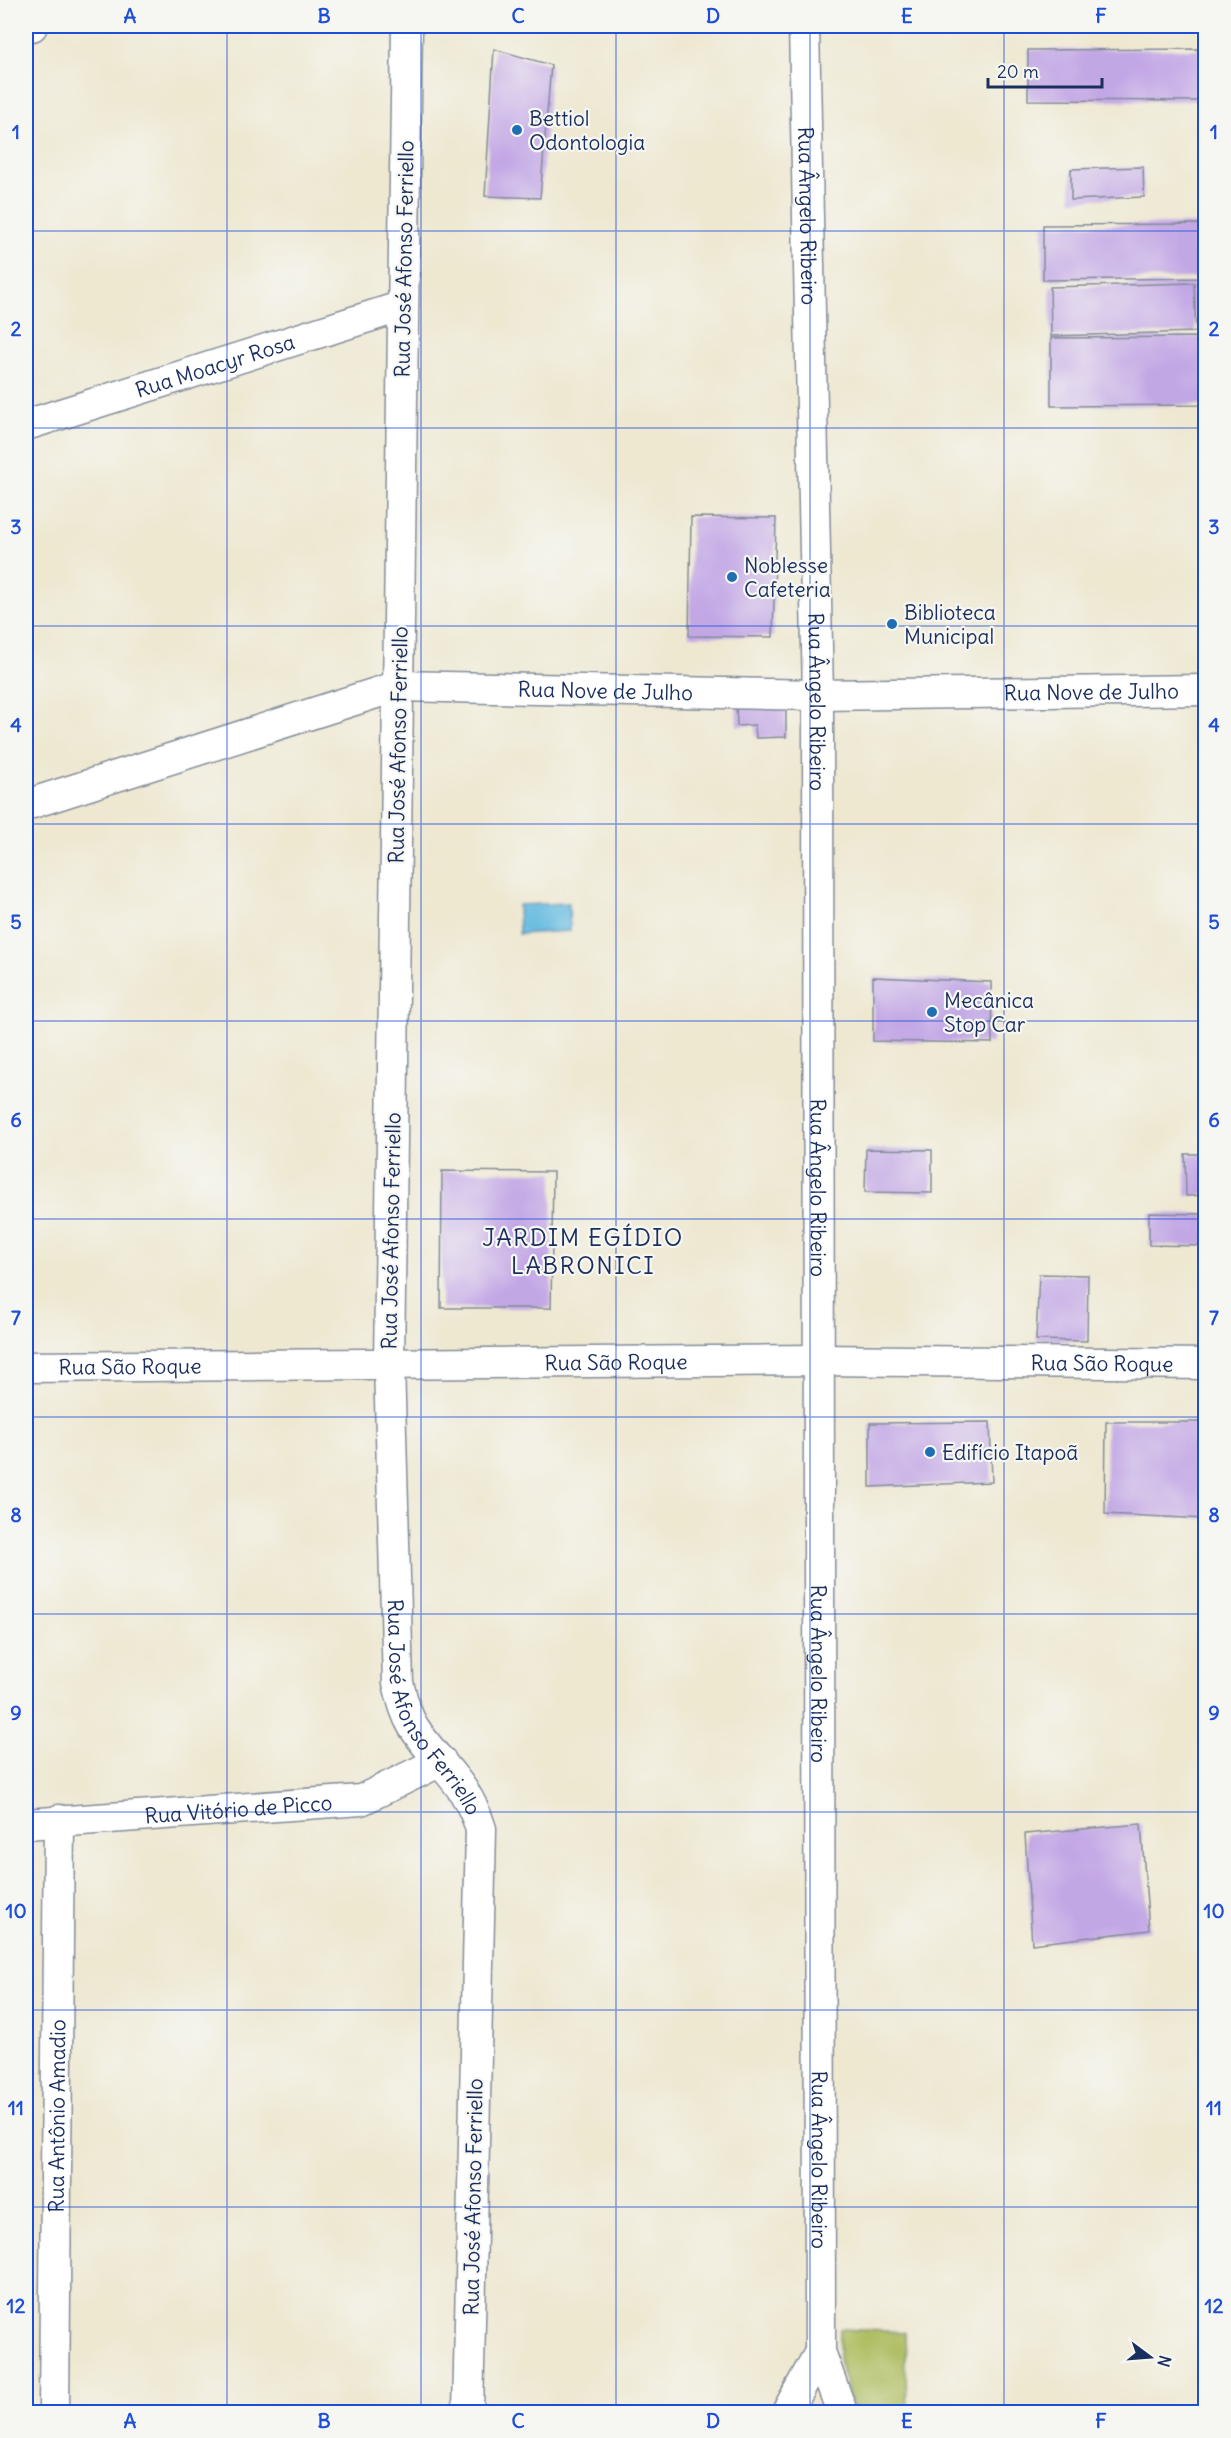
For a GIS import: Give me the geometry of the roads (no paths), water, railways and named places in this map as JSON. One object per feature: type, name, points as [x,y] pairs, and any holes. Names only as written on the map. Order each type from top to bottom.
[{"type":"street","points":[[26,26],[32,26]]},
{"type":"street","name":"Rua José Afonso Ferriello","points":[[407,26],[389,1364],[398,1683],[404,1707],[413,1726],[467,1794],[481,1830],[468,2412]]},
{"type":"street","name":"Rua Ângelo Ribeiro","points":[[804,26],[818,695],[820,2352],[842,2412]]},
{"type":"street","name":"Rua Moacyr Rosa","points":[[26,425],[403,306]]},
{"type":"street","name":"Rua Nove de Julho","points":[[26,806],[399,686],[818,695],[1206,690]]},
{"type":"street","name":"Rua São Roque","points":[[26,1367],[819,1360],[1206,1364]]},
{"type":"street","name":"Rua Vitório de Picco","points":[[26,1824],[362,1800],[441,1761]]},
{"type":"street","name":"Rua Antônio Amadio","points":[[54,2412],[59,1820]]},
{"type":"street","name":"Rua Ângelo Ribeiro","points":[[787,2412],[820,2352]]},
{"type":"water","points":[[569,903],[570,931],[519,934],[518,905]]},
{"type":"place","name":"Bettiol Odontologia","points":[[517,130]]},
{"type":"place","name":"Noblesse Cafeteria","points":[[732,577]]},
{"type":"place","name":"Biblioteca Municipal","points":[[892,624]]},
{"type":"place","name":"Mecânica Stop Car","points":[[932,1012]]},
{"type":"place","name":"Edifício Itapoã","points":[[930,1452]]},
{"type":"district","name":"JARDIM EGÍDIO LABRONICI","points":[[583,1251]]}]
